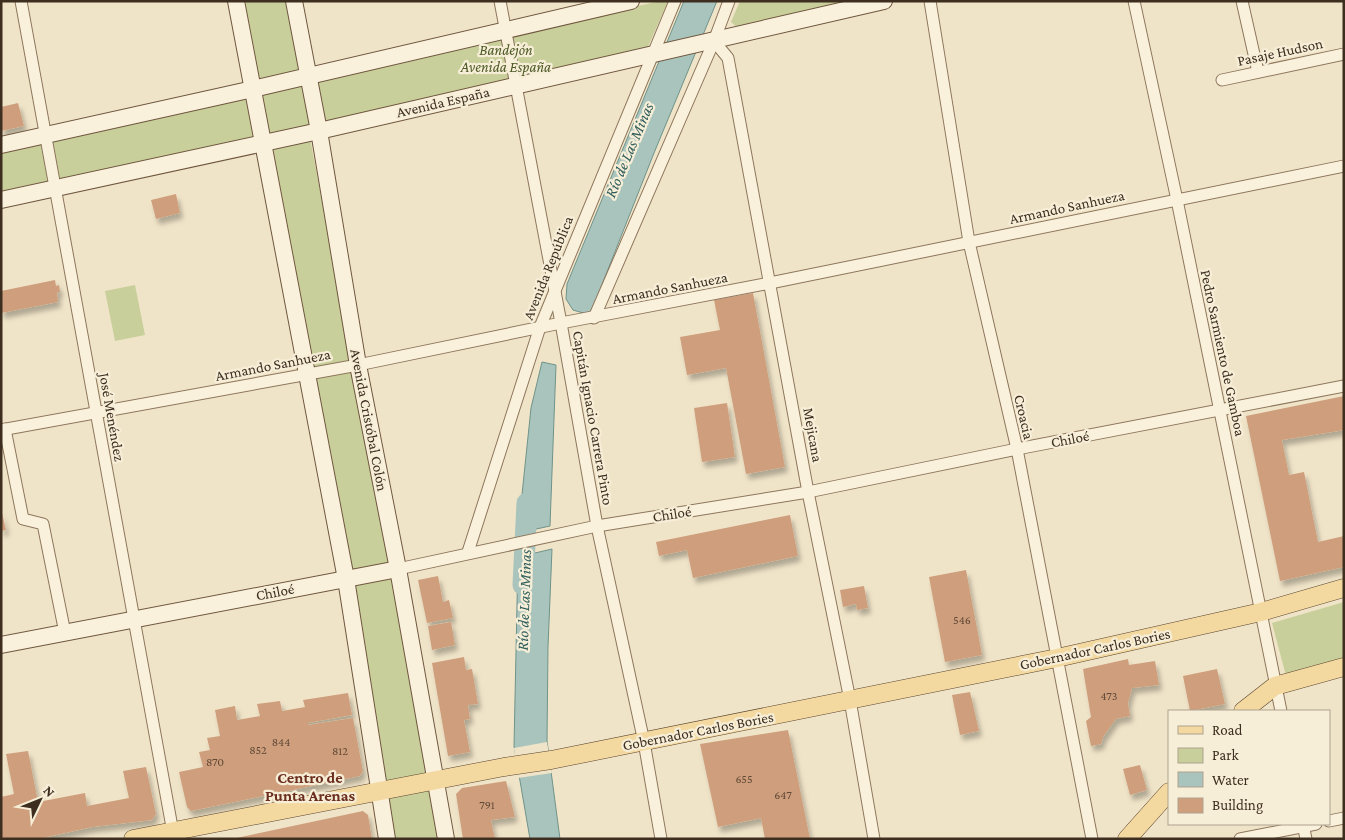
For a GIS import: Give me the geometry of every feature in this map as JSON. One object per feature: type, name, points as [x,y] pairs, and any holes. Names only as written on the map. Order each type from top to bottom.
[{"type":"main road","points":[[236,1],[346,579],[387,839]]},
{"type":"main road","name":"Avenida Cristóbal Colón","points":[[294,1],[319,131],[358,364],[398,568],[446,839]]},
{"type":"main road","points":[[1,145],[632,1]]},
{"type":"main road","name":"Avenida España","points":[[1,200],[319,131],[884,1]]},
{"type":"main road","name":"Chiloé","points":[[1,645],[398,568]]},
{"type":"main road","name":"Gobernador Carlos Bories","points":[[133,839],[174,835],[379,791],[644,742],[1057,658],[1261,612],[1344,588]]},
{"type":"main road","points":[[1244,710],[1275,686],[1344,667]]},
{"type":"main road","points":[[1127,839],[1168,793]]},
{"type":"street","name":"José Menéndez","points":[[21,1],[174,835]]},
{"type":"street","name":"Capitán Ignacio Carrera Pinto","points":[[500,1],[555,288],[597,526],[644,742],[661,839]]},
{"type":"street","name":"Avenida República","points":[[468,552],[540,327],[656,54],[675,1]]},
{"type":"street","points":[[594,318],[709,42],[729,1]]},
{"type":"street","name":"Croacia","points":[[930,1],[969,242],[1016,449],[1092,839]]},
{"type":"street","name":"Pedro Sarmiento de Gamboa","points":[[1134,1],[1177,200],[1281,710]]},
{"type":"street","points":[[1242,1],[1258,72]]},
{"type":"street","name":"Mejicana","points":[[709,42],[728,58],[808,492],[850,700],[874,839]]},
{"type":"street","name":"Pasaje Hudson","points":[[1222,80],[1344,54]]},
{"type":"street","name":"Armando Sanhueza","points":[[3,430],[307,374],[540,327],[770,284],[1344,166]]},
{"type":"street","name":"Chiloé","points":[[398,568],[468,552],[511,546],[597,526],[808,492],[1016,449],[1344,386]]},
{"type":"street","points":[[3,430],[23,519],[44,524],[65,633]]},
{"type":"street","points":[[1330,821],[1344,818]]},
{"type":"street","points":[[1240,839],[1304,825],[1306,839]]},
{"type":"green space","points":[[242,1],[286,1],[299,69],[296,74],[262,84],[257,78]]},
{"type":"green space","name":"Bandejón Avenida España","points":[[660,1],[668,1],[647,49],[313,125],[1,193],[1,150]]},
{"type":"green space","points":[[740,1],[868,1],[739,29],[731,22]]},
{"type":"green space","points":[[310,138],[442,839],[391,839],[266,148]]},
{"type":"green space","points":[[135,285],[145,335],[115,341],[105,291]]},
{"type":"green space","points":[[1344,602],[1344,660],[1286,676],[1272,623]]},
{"type":"water","points":[[684,1],[717,1],[590,315],[573,310],[566,299],[567,284]]},
{"type":"water","points":[[542,362],[556,365],[550,526],[518,533],[531,408]]},
{"type":"water","points":[[552,549],[547,741],[560,839],[530,839],[514,746],[518,557]]},
{"type":"pier","points":[[547,742],[552,773],[518,778],[514,748]]},
{"type":"building","points":[[18,103],[24,126],[1,131],[1,107]]},
{"type":"building","points":[[176,194],[180,213],[156,219],[151,200]]},
{"type":"building","points":[[55,280],[56,286],[59,285],[60,292],[57,292],[58,302],[1,313],[1,291]]},
{"type":"building","points":[[753,293],[785,467],[746,474],[726,368],[687,375],[680,337],[720,330],[714,300]]},
{"type":"building","points":[[1344,396],[1344,430],[1282,440],[1289,475],[1304,472],[1318,542],[1344,536],[1344,567],[1280,581],[1246,416]]},
{"type":"building","points":[[727,403],[735,457],[702,462],[694,408]]},
{"type":"building","points":[[1,509],[6,530],[1,531]]},
{"type":"building","points":[[790,515],[798,556],[693,578],[687,550],[659,556],[656,542]]},
{"type":"building","points":[[966,570],[982,655],[945,662],[929,577]]},
{"type":"building","points":[[438,576],[443,602],[449,600],[453,618],[427,623],[418,580]]},
{"type":"building","points":[[864,586],[868,608],[857,610],[856,604],[843,607],[840,590]]},
{"type":"building","points":[[451,622],[455,645],[432,650],[428,626]]},
{"type":"building","points":[[464,657],[466,670],[472,669],[478,704],[468,705],[470,719],[464,720],[470,752],[448,756],[432,663]]},
{"type":"building","points":[[1128,659],[1129,665],[1155,661],[1159,685],[1132,688],[1128,703],[1130,716],[1116,719],[1103,737],[1101,744],[1091,746],[1086,721],[1091,717],[1083,669]]},
{"type":"building","points":[[1217,669],[1225,704],[1190,710],[1183,676]]},
{"type":"building","points":[[970,692],[979,731],[960,735],[952,695]]},
{"type":"building","points":[[348,693],[352,715],[308,723],[308,725],[353,718],[363,771],[360,776],[191,811],[187,807],[179,772],[203,767],[199,752],[210,750],[207,738],[220,736],[215,710],[235,706],[237,720],[260,716],[257,704],[280,701],[282,711],[305,707],[303,700]]},
{"type":"building","points":[[788,730],[810,839],[765,839],[761,818],[718,827],[700,744]]},
{"type":"building","points":[[28,751],[38,802],[85,793],[87,806],[129,798],[123,771],[146,767],[156,814],[152,820],[92,827],[38,839],[1,839],[1,797],[14,794],[6,754]]},
{"type":"building","points":[[1140,765],[1147,790],[1130,795],[1123,769]]},
{"type":"building","points":[[506,781],[515,817],[491,820],[495,839],[463,839],[456,794],[462,788]]},
{"type":"building","points":[[363,811],[368,815],[372,839],[232,839]]},
{"type":"waterway","name":"Río de Las Minas","points":[[523,585],[527,503]]},
{"type":"district","name":"Centro de Punta Arenas","points":[[310,786]]}]
